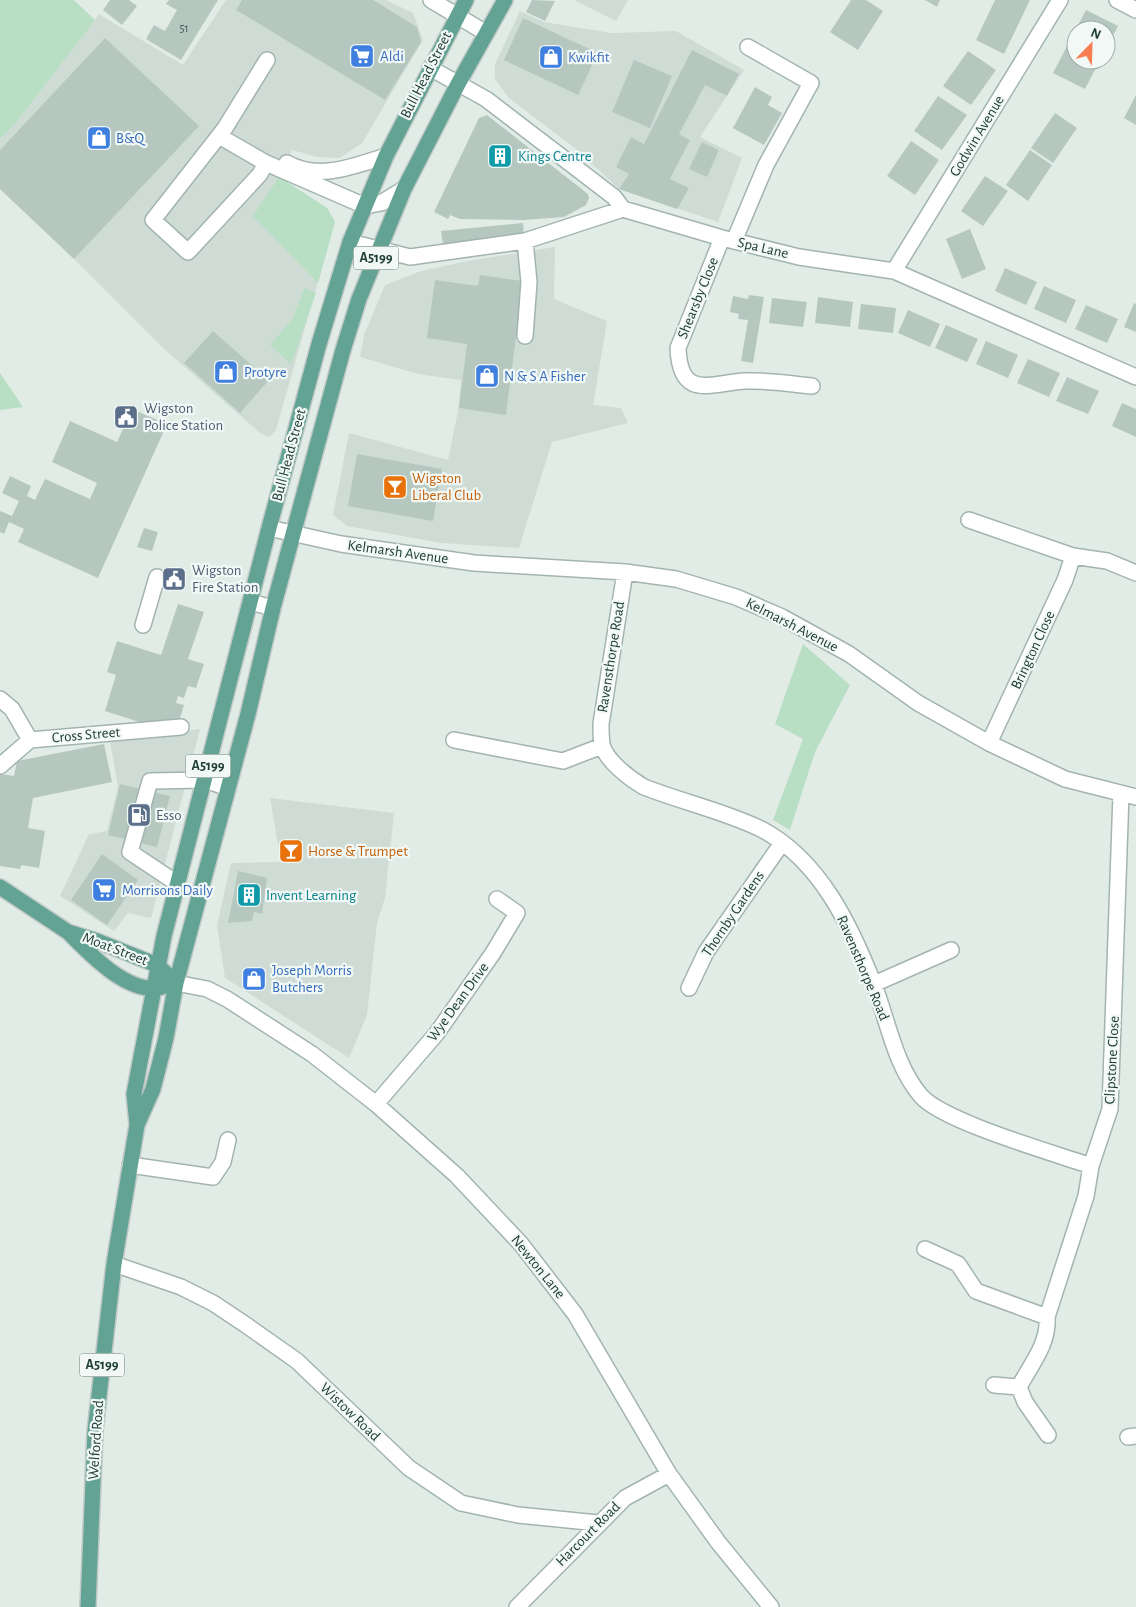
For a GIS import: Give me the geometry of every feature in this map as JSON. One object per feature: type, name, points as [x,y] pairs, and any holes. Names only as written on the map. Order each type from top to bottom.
[{"type":"main road","name":"Bull Head Street","points":[[157,965],[269,528],[319,344],[350,242],[386,156],[456,15],[466,0]]},
{"type":"main road","name":"Bull Head Street","points":[[176,983],[228,788],[273,608],[343,350],[359,299],[404,189],[458,84],[505,0]]},
{"type":"main road","name":"Moat Street","points":[[0,887],[68,932],[102,966],[123,979],[154,989],[176,983]]},
{"type":"main road","name":"Moat Street","points":[[68,932],[97,941],[157,965],[176,983]]},
{"type":"main road","name":"Welford Road","points":[[137,1125],[134,1094],[142,1040],[149,1014],[157,965]]},
{"type":"main road","name":"Welford Road","points":[[88,1607],[95,1431],[114,1264],[137,1125],[152,1089],[166,1038],[176,983]]},
{"type":"street","points":[[431,0],[486,33]]},
{"type":"street","name":"Godwin Avenue","points":[[894,271],[1060,0]]},
{"type":"street","points":[[1117,0],[1136,10]]},
{"type":"street","points":[[728,240],[811,82],[748,47]]},
{"type":"street","points":[[266,163],[260,174],[188,252],[152,220],[222,132],[267,60]]},
{"type":"street","points":[[350,242],[410,258],[525,241],[623,209],[614,197],[501,109],[430,68]]},
{"type":"street","points":[[222,132],[294,168],[331,172],[386,156]]},
{"type":"street","points":[[222,132],[266,163],[365,206],[381,203],[404,189]]},
{"type":"street","name":"Spa Lane","points":[[623,209],[728,240],[799,257],[894,271],[1136,377]]},
{"type":"street","name":"Shearsby Close","points":[[728,240],[678,348],[678,363],[684,376],[695,384],[708,387],[747,381],[812,386]]},
{"type":"street","points":[[525,241],[529,282],[525,336]]},
{"type":"street","points":[[969,520],[1073,556],[1107,561],[1136,573]]},
{"type":"street","name":"Kelmarsh Avenue","points":[[269,528],[341,544],[474,563],[625,572],[676,579],[736,598],[782,617],[849,654],[918,703],[989,743],[1066,779],[1136,797]]},
{"type":"street","name":"Brington Close","points":[[989,743],[1066,580],[1073,556]]},
{"type":"street","name":"Ravensthorpe Road","points":[[625,572],[601,724],[602,746],[627,776],[644,787],[761,830],[782,843],[800,858],[816,876],[844,919],[874,984],[902,1066],[921,1096],[955,1118],[1091,1166]]},
{"type":"street","points":[[143,624],[157,577]]},
{"type":"street","points":[[250,602],[273,608]]},
{"type":"street","points":[[0,699],[12,709],[30,740]]},
{"type":"street","name":"Cross Street","points":[[0,766],[30,740],[181,726]]},
{"type":"street","points":[[454,740],[563,761],[602,746]]},
{"type":"street","points":[[178,884],[130,852],[150,781],[205,780],[228,788]]},
{"type":"street","name":"Clipstone Close","points":[[1019,1387],[1043,1344],[1048,1331],[1047,1317],[1086,1196],[1091,1166],[1110,1109],[1121,794]]},
{"type":"street","name":"Thornby Gardens","points":[[689,988],[706,952],[782,843]]},
{"type":"street","name":"Wye Dean Drive","points":[[376,1104],[437,1033],[493,953],[517,913],[497,899]]},
{"type":"street","points":[[874,984],[951,950]]},
{"type":"street","name":"Newton Lane","points":[[176,983],[207,989],[227,999],[312,1054],[376,1104],[457,1176],[521,1244],[575,1314],[669,1474],[718,1542],[772,1607]]},
{"type":"street","points":[[130,1165],[213,1177],[223,1162],[228,1140]]},
{"type":"street","points":[[925,1249],[958,1264],[976,1291],[1047,1317]]},
{"type":"street","name":"Wistow Road","points":[[114,1264],[181,1287],[212,1303],[246,1325],[297,1361],[409,1468],[461,1503],[518,1515],[598,1523]]},
{"type":"street","points":[[994,1385],[1019,1387],[1025,1402],[1048,1435]]},
{"type":"street","name":"Harcourt Road","points":[[517,1607],[598,1523],[625,1498],[669,1474]]},
{"type":"shaded area","points":[[226,0],[386,0],[413,13],[423,40],[362,143],[340,158],[317,157],[292,150],[279,177],[327,208],[335,222],[276,430],[269,437],[260,433],[163,348],[74,259],[0,189],[0,139],[15,124],[99,14],[183,65]]},
{"type":"shaded area","points":[[574,0],[628,0],[616,21]]},
{"type":"shaded area","points":[[520,11],[544,22],[612,33],[676,31],[744,70],[700,137],[742,158],[718,222],[619,189],[577,150],[509,98],[495,79],[495,64]]},
{"type":"shaded area","points":[[555,247],[554,299],[607,321],[593,405],[621,408],[628,423],[552,442],[519,548],[441,543],[347,526],[333,515],[349,433],[448,460],[458,411],[461,380],[418,374],[360,357],[364,335],[385,285],[421,271],[473,260]]},
{"type":"shaded area","points":[[200,729],[151,918],[128,913],[114,931],[60,896],[89,834],[107,831],[118,787],[110,741]]},
{"type":"shaded area","points":[[270,798],[394,813],[385,898],[377,923],[367,1015],[349,1058],[225,978],[217,925],[231,863],[281,862]]},
{"type":"green space","points":[[0,0],[74,0],[95,20],[15,124],[0,139]]},
{"type":"green space","points":[[279,177],[327,208],[335,222],[318,283],[253,216]]},
{"type":"green space","points":[[304,288],[316,293],[291,364],[270,345],[293,318]]},
{"type":"green space","points":[[0,373],[23,407],[0,410]]},
{"type":"green space","points":[[803,644],[850,685],[815,752],[790,830],[773,820],[803,739],[775,724]]},
{"type":"building","points":[[110,0],[129,0],[137,6],[122,25],[103,10]]},
{"type":"building","points":[[169,0],[218,0],[181,60],[146,39],[154,25],[165,31],[177,10],[166,4]]},
{"type":"building","name":"Aldi","points":[[242,0],[373,0],[417,27],[421,42],[385,100],[236,10]]},
{"type":"building","points":[[532,0],[555,1],[545,21],[526,12]]},
{"type":"building","points":[[851,0],[866,0],[883,11],[858,50],[830,32]]},
{"type":"building","points":[[925,0],[940,0],[937,7]]},
{"type":"building","points":[[995,0],[1030,0],[1004,54],[976,40]]},
{"type":"building","points":[[1086,10],[1106,20],[1081,20]]},
{"type":"building","name":"Kwikfit","points":[[523,18],[598,53],[578,95],[504,60]]},
{"type":"building","name":"B&Q","points":[[105,38],[199,126],[74,259],[0,189],[0,150]]},
{"type":"building","points":[[1066,48],[1066,70],[1095,70],[1085,89],[1053,73]]},
{"type":"building","points":[[692,50],[739,74],[727,96],[705,85],[679,134],[690,140],[670,179],[689,188],[677,209],[619,189],[629,174],[616,167],[631,137],[644,144]]},
{"type":"building","points":[[968,51],[996,70],[971,105],[943,86]]},
{"type":"building","points":[[634,60],[672,76],[650,128],[612,112]]},
{"type":"building","points":[[755,87],[772,97],[768,105],[782,113],[764,145],[733,128]]},
{"type":"building","points":[[1136,95],[1136,125],[1124,118]]},
{"type":"building","points":[[938,96],[967,115],[942,150],[914,131]]},
{"type":"building","points":[[1055,113],[1077,128],[1053,163],[1031,148]]},
{"type":"building","name":"Kings Centre","points":[[487,115],[588,194],[589,198],[586,205],[564,217],[524,220],[460,219],[450,215],[448,219],[434,212],[479,118]]},
{"type":"building","points":[[911,141],[939,160],[915,195],[887,176]]},
{"type":"building","points":[[702,142],[719,150],[707,177],[689,169]]},
{"type":"building","points":[[1030,150],[1052,165],[1028,201],[1006,185]]},
{"type":"building","points":[[985,176],[1008,191],[983,226],[961,211]]},
{"type":"building","points":[[523,223],[524,237],[443,245],[441,231]]},
{"type":"building","points":[[970,229],[986,269],[962,279],[946,239]]},
{"type":"building","points":[[1005,268],[1037,282],[1026,305],[995,291]]},
{"type":"building","name":"N & S A Fisher","points":[[480,275],[523,281],[506,415],[459,408],[467,344],[427,338],[435,280],[478,286]]},
{"type":"building","points":[[1044,286],[1076,300],[1066,323],[1034,309]]},
{"type":"building","points":[[749,295],[764,297],[753,363],[741,361],[748,320],[738,319],[739,314],[730,312],[733,296],[748,299]]},
{"type":"building","points":[[818,297],[853,302],[850,327],[815,323]]},
{"type":"building","points":[[772,298],[807,302],[803,327],[769,323]]},
{"type":"building","points":[[1134,303],[1136,304],[1136,332],[1124,327]]},
{"type":"building","points":[[861,304],[896,308],[893,333],[858,329]]},
{"type":"building","points":[[1086,305],[1118,319],[1107,343],[1075,329]]},
{"type":"building","points":[[908,310],[940,324],[930,347],[898,333]]},
{"type":"building","points":[[946,325],[978,339],[967,362],[935,348]]},
{"type":"building","name":"Protyre","points":[[213,331],[269,380],[240,413],[184,363]]},
{"type":"building","points":[[986,341],[1018,355],[1008,378],[976,364]]},
{"type":"building","points":[[1028,359],[1060,373],[1049,397],[1017,383]]},
{"type":"building","points":[[1067,377],[1099,391],[1088,414],[1056,401]]},
{"type":"building","points":[[1122,403],[1136,409],[1136,437],[1112,426]]},
{"type":"building","points":[[132,409],[167,424],[98,578],[18,542],[24,529],[9,522],[4,534],[0,532],[0,511],[12,516],[19,501],[2,493],[10,476],[31,486],[27,496],[35,500],[45,479],[90,499],[97,483],[52,462],[70,421],[117,442]]},
{"type":"building","name":"Wigston Liberal Club","points":[[357,454],[442,469],[433,521],[348,506]]},
{"type":"building","points":[[144,528],[158,532],[152,551],[137,547]]},
{"type":"building","points":[[178,604],[204,612],[188,659],[204,664],[196,688],[188,686],[184,698],[178,696],[176,703],[184,705],[178,725],[160,720],[158,728],[105,711],[116,675],[107,672],[117,641],[161,655]]},
{"type":"building","points":[[104,744],[112,782],[33,798],[28,828],[45,831],[39,868],[21,865],[20,869],[0,866],[0,774],[14,776],[17,761]]},
{"type":"building","name":"Esso","points":[[120,784],[170,796],[157,847],[108,835]]},
{"type":"building","name":"Morrisons Daily","points":[[102,854],[138,880],[107,925],[71,900]]},
{"type":"building","name":"Invent Learning","points":[[238,871],[267,878],[262,914],[254,912],[252,921],[228,923]]},
{"type":"place","name":"Aldi","points":[[362,56]]},
{"type":"place","name":"Kwikfit","points":[[551,57]]},
{"type":"place","name":"B&Q","points":[[99,138]]},
{"type":"place","name":"Kings Centre","points":[[500,156]]},
{"type":"place","name":"Protyre","points":[[226,372]]},
{"type":"place","name":"N & S A Fisher","points":[[487,376]]},
{"type":"place","name":"Wigston Police Station","points":[[126,417]]},
{"type":"place","name":"Wigston Liberal Club","points":[[395,487]]},
{"type":"place","name":"Wigston Fire Station","points":[[174,579]]},
{"type":"place","name":"Esso","points":[[139,815]]},
{"type":"place","name":"Horse & Trumpet","points":[[291,851]]},
{"type":"place","name":"Morrisons Daily","points":[[104,890]]},
{"type":"place","name":"Invent Learning","points":[[249,895]]},
{"type":"place","name":"Joseph Morris Butchers","points":[[254,979]]}]
